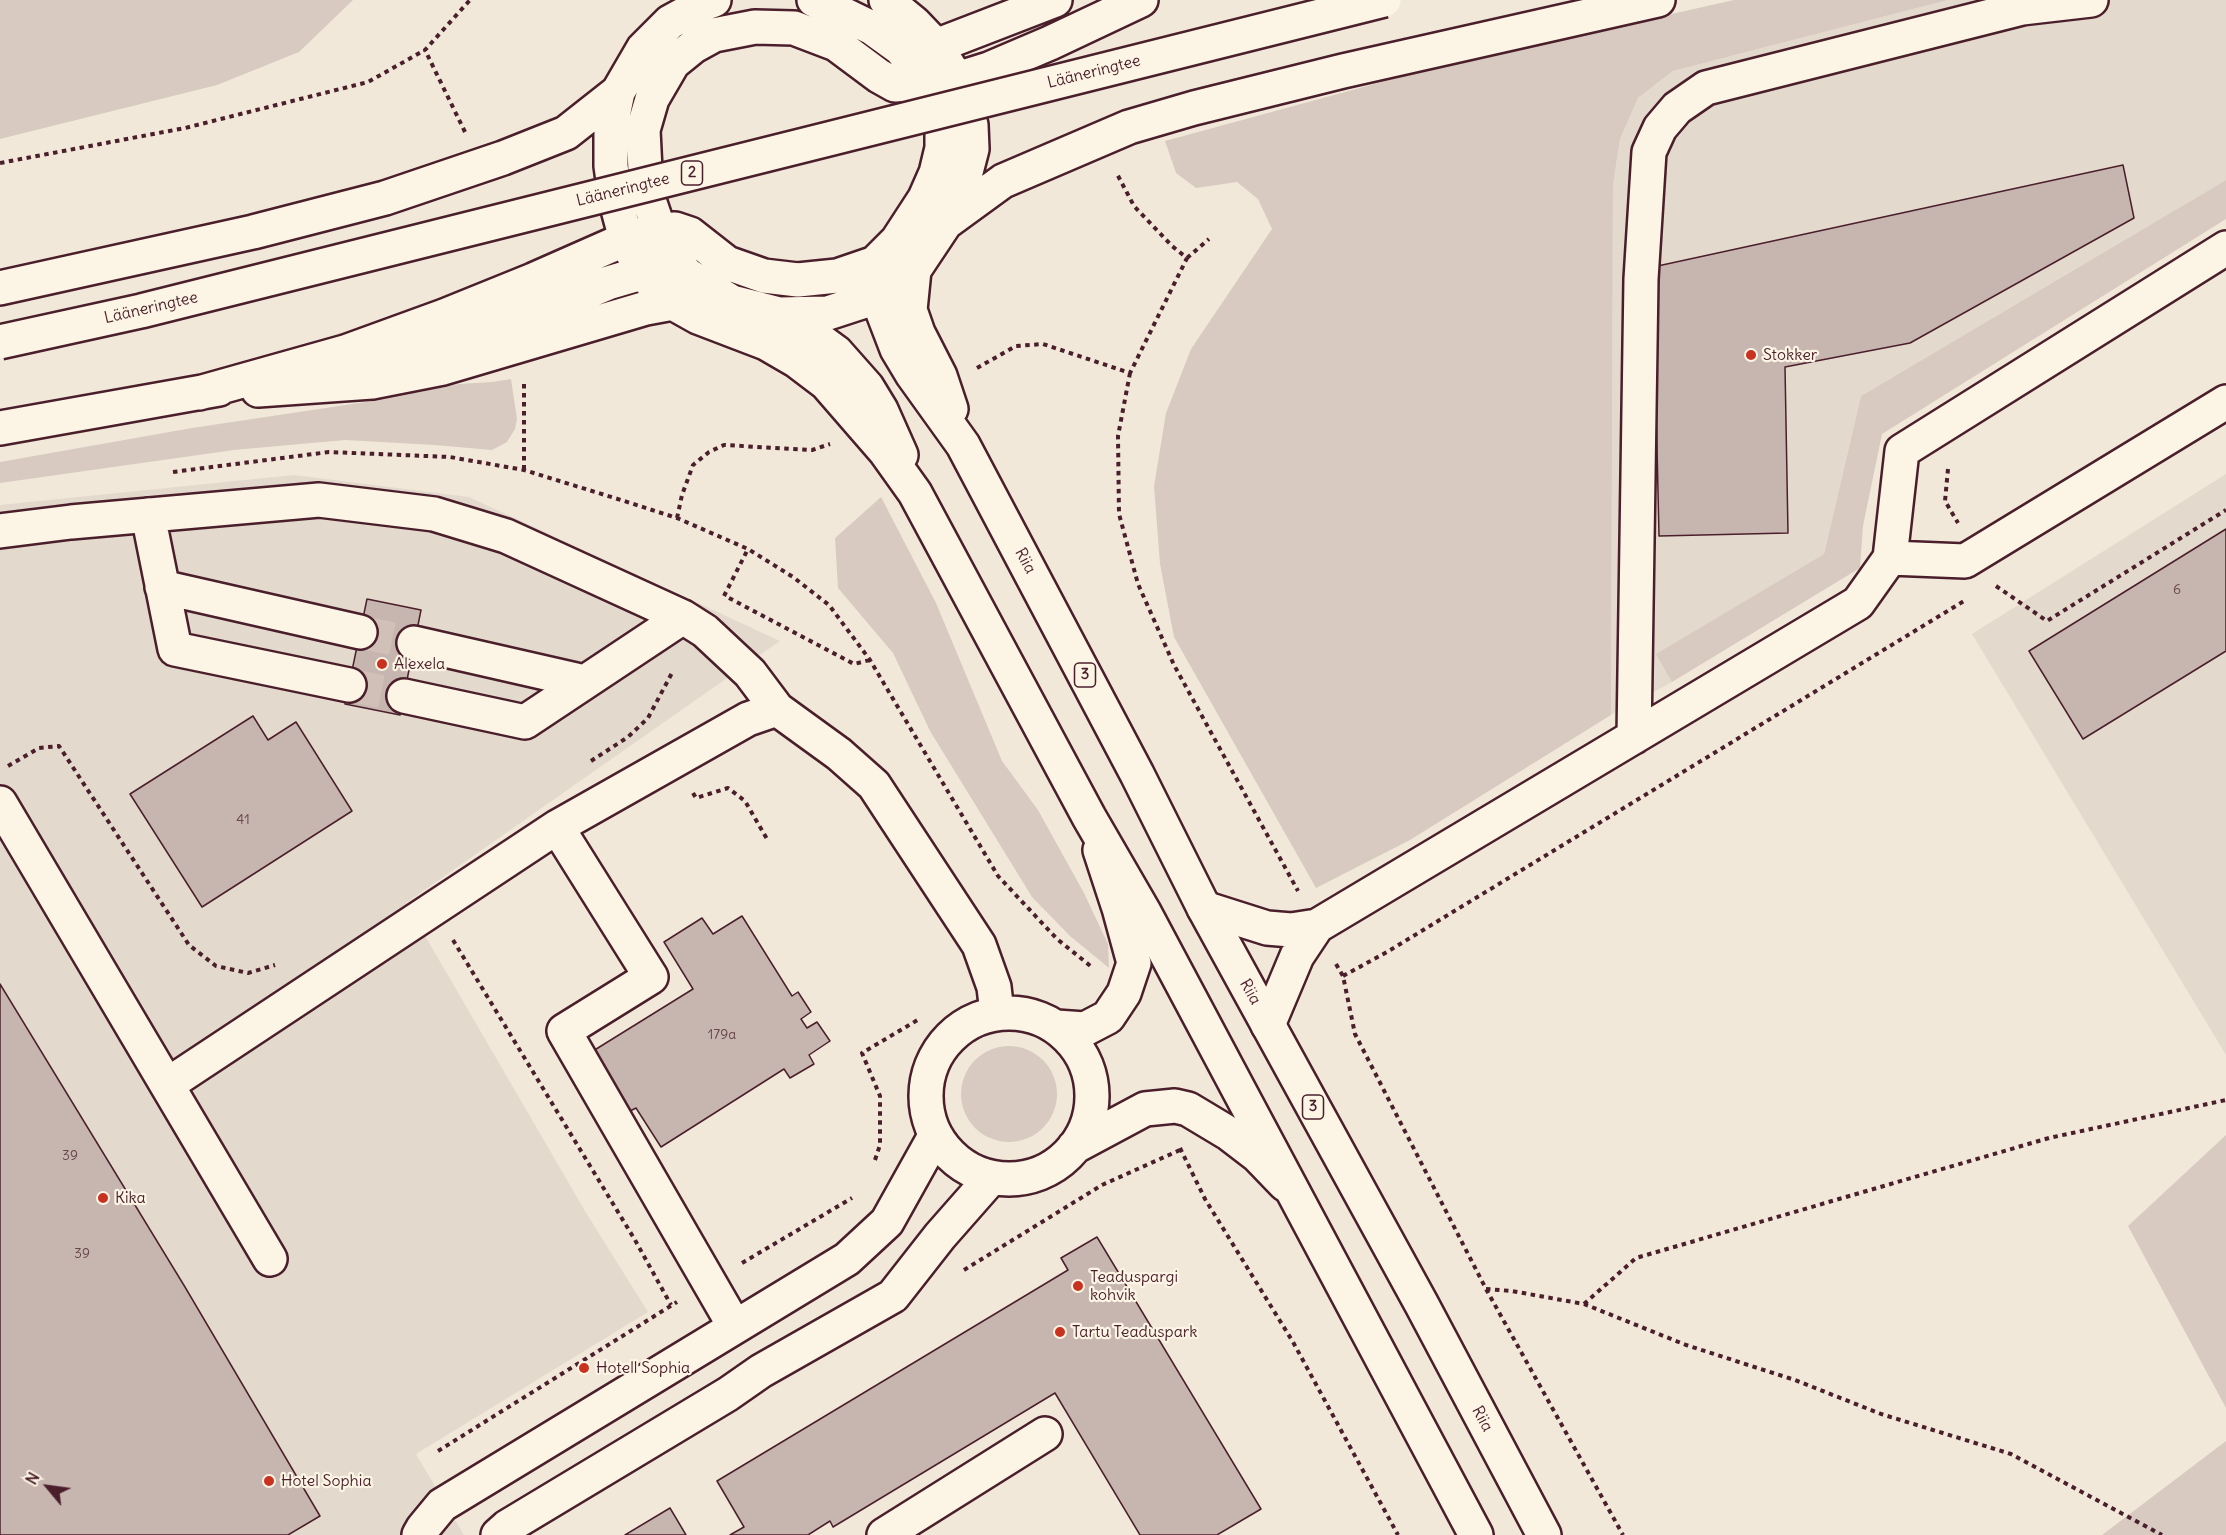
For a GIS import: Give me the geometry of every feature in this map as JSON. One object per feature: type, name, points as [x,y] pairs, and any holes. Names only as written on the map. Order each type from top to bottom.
[{"type":"main road","points":[[814,0],[872,28],[942,81],[971,125],[972,149],[964,180],[944,225],[914,270],[877,297],[828,313],[779,314],[732,302],[686,274],[665,247],[650,200],[645,170],[643,130],[652,99],[673,63],[694,46],[714,35],[755,27],[794,28],[836,44],[895,85],[942,81],[989,69],[1142,0]]},
{"type":"main road","points":[[199,393],[345,352],[478,303],[626,239],[658,230],[675,229],[690,234],[727,263],[764,276],[798,280],[837,276],[874,262],[897,241],[925,198],[936,173],[942,148],[942,126],[937,102],[942,81],[936,46],[914,23],[886,0]]},
{"type":"main road","points":[[901,49],[936,46],[1055,0]]},
{"type":"main road","name":"Lääneringtee","points":[[0,342],[141,311],[1384,0]]},
{"type":"main road","points":[[944,225],[1003,181],[1129,126],[1343,71],[1658,0]]},
{"type":"main road","points":[[1634,738],[1641,279],[1649,152],[1660,128],[1677,108],[1706,88],[2022,8],[2091,0]]},
{"type":"main road","points":[[691,5],[694,46]]},
{"type":"main road","points":[[691,5],[643,49],[618,92],[611,126],[611,166],[615,202],[626,239],[642,273],[673,303],[698,317],[766,344],[797,361],[826,383],[885,451],[915,493],[1089,817],[1144,912],[1476,1535]]},
{"type":"main road","points":[[0,288],[253,232],[385,198],[566,134],[618,92]]},
{"type":"main road","points":[[1204,908],[1267,928],[1291,930],[1317,926],[1858,603],[1890,558],[1902,451],[2226,248]]},
{"type":"main road","name":"Riia","points":[[874,262],[877,297],[897,349],[912,375],[963,445],[1137,774],[1204,908],[1422,1305],[1544,1535]]},
{"type":"main road","points":[[0,428],[345,367],[439,346],[563,302],[608,283],[642,273],[663,270],[686,274]]},
{"type":"main road","name":"Riia","points":[[914,270],[910,310],[918,333],[940,376],[963,445]]},
{"type":"main road","points":[[199,393],[372,382],[443,368],[646,308],[673,303]]},
{"type":"main road","points":[[779,314],[836,352],[867,387],[895,439],[915,493]]},
{"type":"main road","points":[[1890,558],[1965,561],[2226,402]]},
{"type":"main road","points":[[0,531],[319,500],[434,514],[506,536],[694,624],[750,674],[777,709],[839,754],[874,785],[980,945],[994,987],[997,1013]]},
{"type":"main road","points":[[148,515],[175,649],[350,685]]},
{"type":"main road","points":[[162,587],[360,632]]},
{"type":"main road","points":[[404,696],[525,722],[585,682],[694,624]]},
{"type":"main road","points":[[414,643],[585,682]]},
{"type":"main road","points":[[167,1085],[557,827],[748,719],[777,709]]},
{"type":"main road","points":[[0,803],[270,1259]]},
{"type":"main road","points":[[1056,1027],[1085,1029],[1107,1017],[1124,993],[1134,963],[1119,908],[1089,817]]},
{"type":"main road","points":[[557,827],[651,977],[564,1031],[735,1327]]},
{"type":"main road","points":[[1268,1025],[1297,956],[1317,926]]},
{"type":"main road","points":[[1017,1012],[1038,1017],[1056,1027],[1076,1046],[1090,1079],[1092,1097],[1088,1123],[1074,1147],[1057,1164],[1037,1175],[1014,1179],[991,1178],[969,1170],[949,1155],[935,1136],[926,1110],[925,1083],[934,1058],[949,1036],[971,1021],[997,1013],[1017,1012]]},
{"type":"main road","points":[[1074,1147],[1145,1109],[1175,1106],[1188,1109],[1228,1133],[1258,1156],[1296,1195]]},
{"type":"main road","points":[[418,1533],[442,1505],[847,1259],[887,1222],[935,1136]]},
{"type":"main road","points":[[498,1535],[507,1527],[728,1394],[761,1371],[893,1296],[940,1236],[991,1178]]},
{"type":"main road","points":[[884,1535],[1045,1434]]},
{"type":"path","points":[[0,163],[185,128],[368,82],[424,50],[470,0]]},
{"type":"path","points":[[424,50],[469,140]]},
{"type":"path","points":[[1114,166],[1134,206],[1187,258]]},
{"type":"path","points":[[968,373],[1016,345],[1043,344],[1130,373],[1187,258],[1209,239]]},
{"type":"path","points":[[523,380],[525,390],[524,470]]},
{"type":"path","points":[[677,518],[682,495],[693,465],[709,452],[724,445],[812,450],[838,442]]},
{"type":"path","points":[[450,457],[524,470],[677,518],[748,549],[793,577],[829,605],[870,660],[916,737]]},
{"type":"path","points":[[590,762],[628,737],[648,718],[677,664],[694,624],[724,596],[748,549]]},
{"type":"path","points":[[724,596],[854,664],[870,660]]},
{"type":"path","points":[[1343,976],[1387,952],[1973,596]]},
{"type":"path","points":[[0,771],[39,748],[58,746],[189,945],[216,966],[248,973],[285,962]]},
{"type":"path","points":[[434,909],[671,1305]]},
{"type":"path","points":[[1584,1304],[1636,1258],[2049,1138],[2226,1100]]},
{"type":"path","points":[[1486,1289],[1512,1291],[1584,1304],[1686,1346],[1795,1380],[1881,1414],[2011,1454],[2162,1535]]},
{"type":"path","points":[[1293,1342],[1398,1535]]},
{"type":"shaded area","points":[[0,0],[353,0],[299,52],[217,85],[0,139]]},
{"type":"shaded area","points":[[1734,0],[1948,0],[1673,71],[1638,98],[1620,139],[1613,185],[1611,715],[1410,840],[1316,888],[1174,637],[1160,564],[1154,486],[1166,413],[1191,349],[1272,229],[1258,199],[1237,182],[1196,188],[1176,173],[1165,141],[1444,65]]},
{"type":"shaded area","points":[[1948,0],[2226,0],[2226,180],[1861,396],[1824,554],[1657,654],[1672,682],[1611,715],[1613,185],[1620,139],[1638,98],[1673,71]]},
{"type":"shaded area","points":[[2226,180],[2226,219],[1882,434],[1863,526],[1860,568],[1672,682],[1656,654],[1824,554],[1861,396]]},
{"type":"shaded area","points":[[511,379],[517,419],[515,429],[507,442],[492,450],[345,440],[234,450],[0,483],[0,462],[192,428],[386,399],[459,384]]},
{"type":"shaded area","points":[[2226,474],[2226,1055],[1972,634]]},
{"type":"shaded area","points":[[294,475],[469,497],[780,641],[406,903],[585,1211],[648,1312],[416,1454],[464,1535],[0,1535],[0,505]]},
{"type":"shaded area","points":[[881,497],[936,603],[1002,761],[1038,810],[1084,893],[1108,944],[1109,968],[1070,936],[1032,897],[930,731],[893,653],[838,588],[835,538]]},
{"type":"shaded area","points":[[1009,1046],[1027,1050],[1043,1060],[1053,1076],[1057,1094],[1053,1112],[1043,1128],[1027,1138],[1009,1142],[991,1138],[975,1128],[965,1112],[961,1094],[965,1076],[975,1060],[991,1050]]},
{"type":"shaded area","points":[[2226,1135],[2226,1408],[2128,1226]]},
{"type":"shaded area","points":[[2226,1441],[2226,1535],[2102,1535]]},
{"type":"building","name":"Stokker","points":[[2123,165],[2134,218],[1910,343],[1785,367],[1788,533],[1659,536],[1653,267]]},
{"type":"building","points":[[2226,529],[2226,651],[2083,739],[2029,651]]},
{"type":"building","name":"Alexela","points":[[367,599],[421,610],[400,715],[345,704]]},
{"type":"building","points":[[253,716],[268,740],[296,722],[352,811],[202,907],[130,794]]},
{"type":"building","points":[[742,916],[792,996],[798,992],[811,1012],[801,1019],[807,1028],[817,1022],[830,1041],[809,1055],[814,1064],[790,1078],[784,1069],[661,1147],[636,1108],[630,1111],[593,1051],[693,989],[664,942],[702,918],[713,934]]},
{"type":"building","points":[[0,984],[185,1287],[320,1516],[288,1535],[0,1535]]},
{"type":"building","name":"Tartu Teaduspark","points":[[1097,1237],[1261,1509],[1217,1535],[1140,1535],[1055,1393],[833,1527],[830,1521],[808,1535],[730,1535],[744,1527],[717,1481],[1068,1270],[1061,1258]]},
{"type":"building","points":[[670,1508],[686,1535],[625,1535]]},
{"type":"tunnel","points":[[360,632],[414,643]]},
{"type":"tunnel","points":[[349,685],[404,696]]},
{"type":"place","name":"Stokker","points":[[1751,355]]},
{"type":"place","name":"Alexela","points":[[382,664]]},
{"type":"place","name":"Kika","points":[[103,1198]]},
{"type":"place","name":"Teaduspargi kohvik","points":[[1078,1286]]},
{"type":"place","name":"Tartu Teaduspark","points":[[1060,1332]]},
{"type":"place","name":"Hotell Sophia","points":[[584,1368]]},
{"type":"place","name":"Hotel Sophia","points":[[269,1481]]}]
